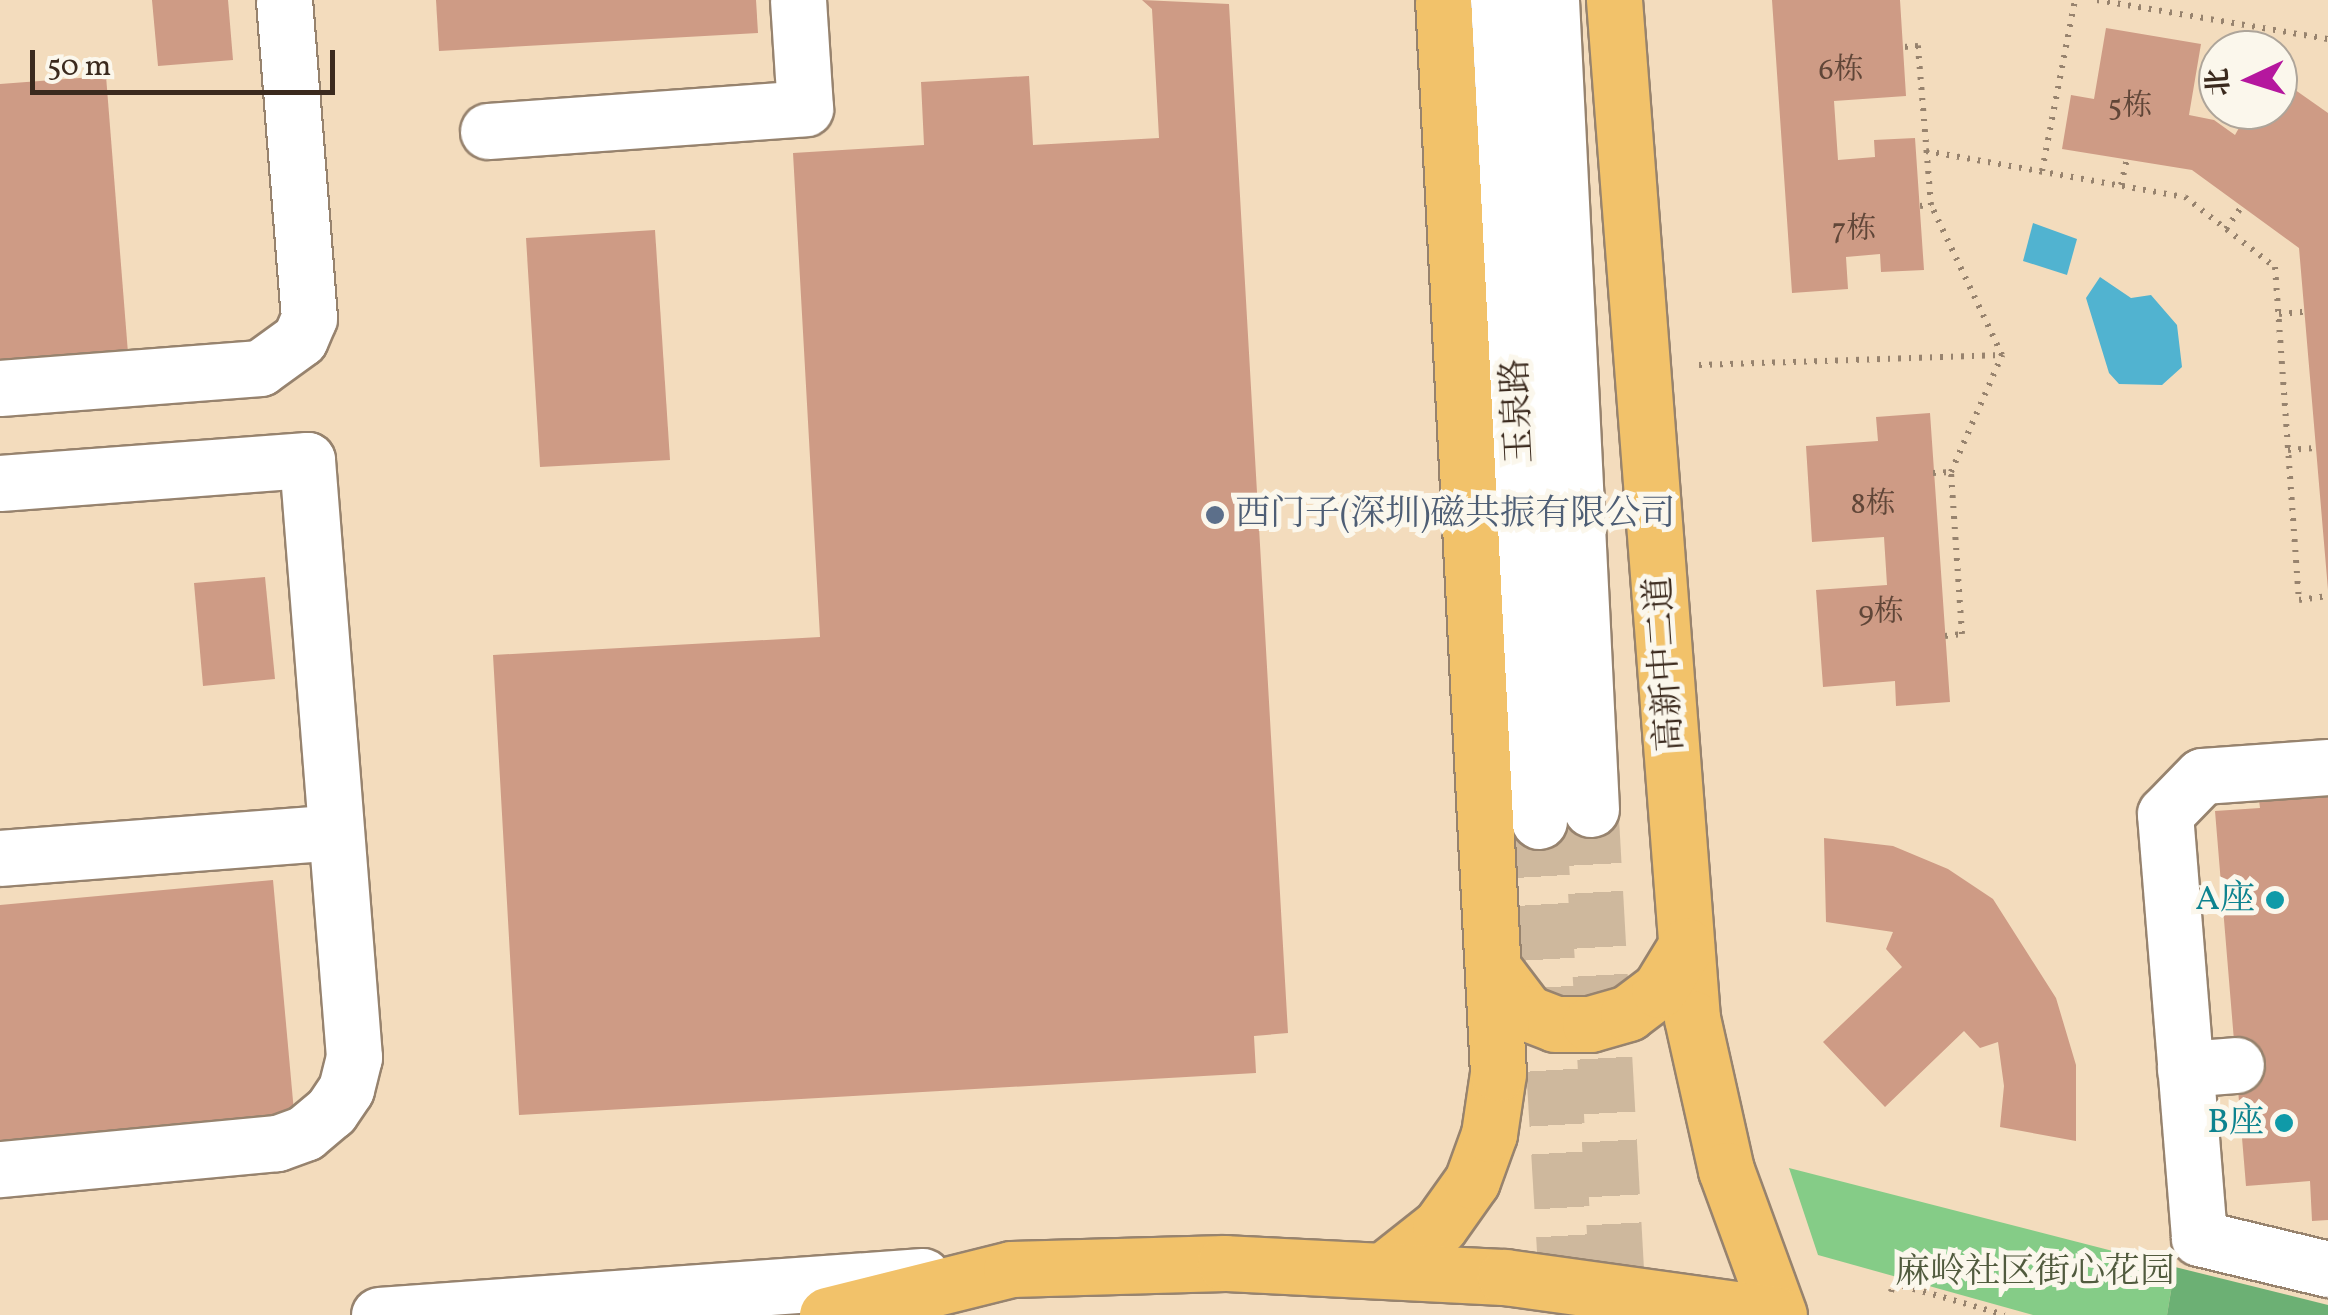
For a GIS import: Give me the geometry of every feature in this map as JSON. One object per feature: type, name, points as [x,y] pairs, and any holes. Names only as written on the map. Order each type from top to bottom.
[{"type":"main road","points":[[1388,1267],[1440,1226],[1472,1181],[1489,1134],[1498,1073],[1443,0]]},
{"type":"main road","name":"高新中二道","points":[[1614,0],[1686,946],[1706,1093],[1750,1249],[1778,1315]]},
{"type":"main road","points":[[1495,971],[1527,1013],[1555,1024],[1590,1024],[1628,1013],[1659,990],[1686,946]]},
{"type":"main road","points":[[827,1315],[1011,1270],[1388,1267],[1640,1292],[1778,1315]]},
{"type":"street","points":[[0,388],[260,368],[300,339],[309,318],[284,0]]},
{"type":"street","points":[[488,131],[805,108],[798,0]]},
{"type":"street","name":"玉泉路","points":[[1498,0],[1565,815],[1551,0]]},
{"type":"street","points":[[0,483],[306,460],[354,1056],[346,1089],[330,1111],[305,1133],[277,1143],[0,1169]]},
{"type":"street","points":[[2319,771],[2202,776],[2165,814],[2211,1067],[2199,1238],[2328,1269]]},
{"type":"street","points":[[0,858],[335,832]]},
{"type":"street","points":[[378,1315],[1011,1270]]},
{"type":"path","points":[[2042,172],[2074,0]]},
{"type":"path","points":[[2097,0],[2328,39]]},
{"type":"path","points":[[1903,47],[1918,46],[1931,205],[2002,355],[1951,472],[1962,634],[1946,636]]},
{"type":"path","points":[[1926,151],[2185,197],[2276,267],[2299,600],[2326,596]]},
{"type":"path","points":[[2121,186],[2127,160]]},
{"type":"path","points":[[1920,206],[1931,205]]},
{"type":"path","points":[[2226,229],[2242,206]]},
{"type":"path","points":[[2279,314],[2304,312]]},
{"type":"path","points":[[1699,365],[2002,355]]},
{"type":"path","points":[[2288,450],[2315,448]]},
{"type":"path","points":[[1934,473],[1951,472]]},
{"type":"path","points":[[1892,1288],[2005,1315]]},
{"type":"green space","name":"麻岭社区街心花园","points":[[1789,1168],[2175,1267],[2167,1315],[2033,1315],[1818,1255]]},
{"type":"green space","points":[[2175,1267],[2328,1305],[2328,1315],[2167,1315]]},
{"type":"water","points":[[2033,223],[2077,239],[2067,275],[2023,261]]},
{"type":"water","points":[[2100,277],[2131,298],[2151,295],[2177,325],[2182,367],[2162,385],[2119,384],[2109,373],[2086,298]]},
{"type":"building","points":[[152,0],[228,0],[233,60],[158,66]]},
{"type":"building","points":[[436,0],[756,0],[758,33],[439,51]]},
{"type":"building","points":[[1142,0],[1229,4],[1288,1033],[1254,1036],[1256,1073],[519,1115],[493,655],[820,637],[793,153],[924,145],[921,82],[1029,76],[1033,145],[1159,138],[1152,9]]},
{"type":"building","points":[[1772,0],[1900,0],[1906,96],[1834,101],[1838,160],[1875,157],[1874,140],[1915,138],[1924,270],[1881,272],[1880,254],[1846,257],[1848,289],[1792,293]]},
{"type":"building","points":[[2106,28],[2198,43],[2189,115],[2198,117],[2198,130],[2228,130],[2235,135],[2238,130],[2298,130],[2298,92],[2328,113],[2328,590],[2299,248],[2192,170],[2062,149],[2071,95],[2094,99]]},
{"type":"building","points":[[106,76],[128,353],[0,363],[0,84]]},
{"type":"building","points":[[655,230],[670,460],[540,467],[526,238]]},
{"type":"building","points":[[1930,413],[1950,702],[1896,706],[1895,681],[1823,687],[1816,590],[1887,585],[1884,537],[1812,542],[1806,446],[1878,441],[1876,417]]},
{"type":"building","points":[[265,577],[275,679],[203,686],[194,583]]},
{"type":"building","points":[[2328,778],[2328,1220],[2312,1221],[2310,1181],[2246,1186],[2215,811],[2260,808],[2257,783]]},
{"type":"building","points":[[1824,838],[1893,846],[1948,869],[1993,899],[2056,998],[2076,1065],[2076,1141],[2000,1127],[2004,1086],[1998,1042],[1980,1048],[1964,1031],[1885,1107],[1823,1042],[1902,967],[1886,949],[1893,932],[1826,922]]},
{"type":"building","points":[[273,880],[295,1123],[0,1150],[0,905]]},
{"type":"tunnel","points":[[1591,809],[1619,1315]]},
{"type":"tunnel","points":[[1539,821],[1568,1315]]},
{"type":"place","name":"西门子(深圳)磁共振有限公司","points":[[1215,515]]},
{"type":"place","name":"A座","points":[[2275,900]]},
{"type":"place","name":"B座","points":[[2284,1123]]}]
